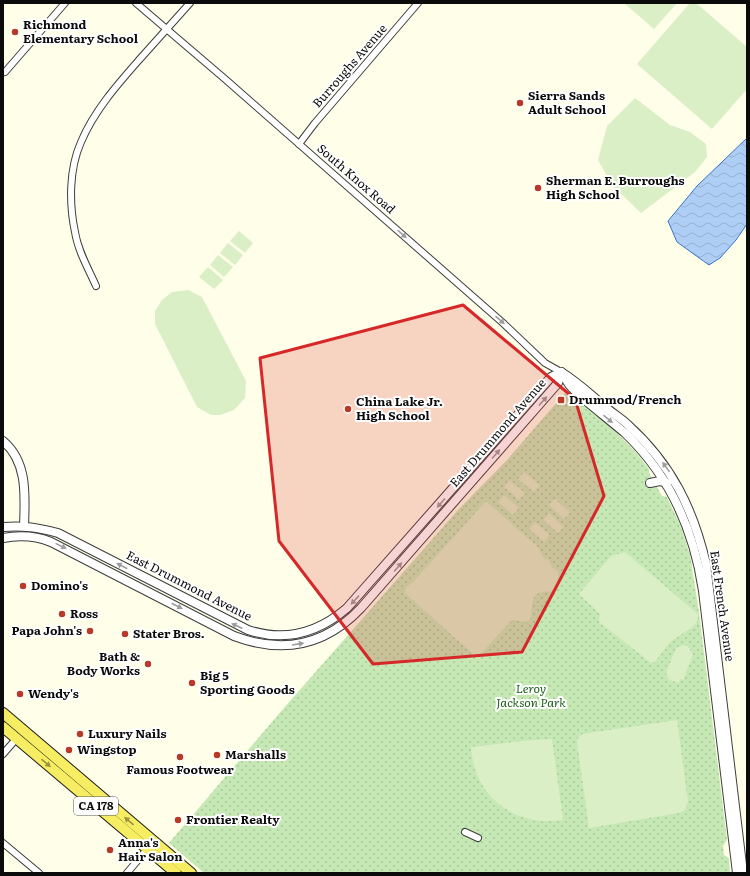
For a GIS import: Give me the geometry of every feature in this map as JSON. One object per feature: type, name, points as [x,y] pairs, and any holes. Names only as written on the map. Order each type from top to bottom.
[{"type":"main road","name":"CA 178","points":[[3,713],[150,845],[176,873]]},
{"type":"main road","name":"CA 178","points":[[3,727],[150,845],[191,873]]},
{"type":"street","points":[[5,72],[65,3]]},
{"type":"street","name":"South Knox Road","points":[[136,3],[503,323],[545,363],[561,372]]},
{"type":"street","points":[[96,286],[80,251],[71,212],[72,180],[80,142],[102,105],[125,76],[190,3]]},
{"type":"street","name":"Burroughs Avenue","points":[[299,144],[315,123],[418,3]]},
{"type":"street","name":"East French Avenue","points":[[561,372],[572,388],[638,446],[659,472],[679,506],[687,526],[700,568],[732,837],[740,848],[737,873]]},
{"type":"street","name":"East French Avenue","points":[[561,372],[576,382],[627,424],[654,452],[671,475],[684,497],[694,520],[702,544],[706,564],[743,873]]},
{"type":"street","name":"East Drummond Avenue","points":[[3,527],[35,527],[58,533],[248,630],[267,635],[279,636],[303,633],[327,624],[347,608],[551,377],[561,372]]},
{"type":"street","name":"East Drummond Avenue","points":[[3,538],[24,536],[40,538],[52,542],[245,640],[278,646],[304,643],[318,639],[344,625],[362,608],[558,384],[561,372]]},
{"type":"street","points":[[3,440],[16,454],[23,475],[24,536]]},
{"type":"street","points":[[650,483],[660,481],[672,486],[702,544]]},
{"type":"street","points":[[3,754],[17,738]]},
{"type":"street","points":[[465,832],[478,838]]},
{"type":"street","points":[[3,843],[39,873]]},
{"type":"street","points":[[127,873],[150,845]]},
{"type":"highlighted area","points":[[463,305],[575,399],[604,496],[522,652],[373,664],[279,541],[260,358]]},
{"type":"green space","points":[[624,3],[677,3],[654,29]]},
{"type":"green space","points":[[690,3],[696,3],[747,47],[747,89],[712,129],[637,64]]},
{"type":"green space","points":[[635,98],[670,125],[690,132],[706,144],[707,157],[695,172],[641,213],[612,185],[598,160],[607,126]]},
{"type":"green space","points":[[239,231],[253,243],[245,253],[230,241]]},
{"type":"green space","points":[[228,243],[243,255],[235,265],[220,253]]},
{"type":"green space","points":[[218,255],[233,267],[224,277],[210,265]]},
{"type":"green space","points":[[208,267],[223,280],[214,289],[199,277]]},
{"type":"green space","points":[[188,290],[202,297],[246,381],[245,398],[234,410],[220,415],[211,415],[197,407],[155,324],[155,311],[162,300],[172,292]]},
{"type":"green space","name":"Leroy Jackson Park","points":[[565,393],[571,394],[602,420],[641,458],[649,469],[649,473],[662,496],[667,497],[681,527],[690,555],[699,612],[727,840],[723,846],[724,855],[729,858],[730,873],[204,873],[169,843],[283,709],[458,510],[507,460]]},
{"type":"green space","points":[[524,472],[540,485],[534,492],[518,479]]},
{"type":"green space","points":[[510,480],[525,493],[519,500],[504,487]]},
{"type":"green space","points":[[504,495],[519,508],[513,515],[498,502]]},
{"type":"green space","points":[[555,499],[570,512],[564,519],[549,505]]},
{"type":"green space","points":[[486,501],[538,547],[544,559],[549,560],[552,567],[559,572],[556,589],[552,593],[544,592],[538,594],[533,599],[530,620],[526,622],[512,620],[477,658],[405,593],[405,589]]},
{"type":"green space","points":[[549,513],[564,527],[558,533],[543,520]]},
{"type":"green space","points":[[535,522],[550,535],[544,542],[529,529]]},
{"type":"green space","points":[[625,552],[698,614],[698,618],[694,626],[670,642],[655,662],[651,663],[599,622],[600,614],[579,594],[611,556]]},
{"type":"green space","points":[[683,645],[688,646],[693,655],[683,680],[680,679],[679,683],[669,680],[666,673],[676,648]]},
{"type":"green space","points":[[677,720],[688,802],[685,810],[679,813],[589,828],[577,742],[578,738],[582,734]]},
{"type":"green space","points":[[552,739],[563,820],[545,821],[528,819],[513,813],[500,805],[489,794],[480,780],[474,765],[471,747]]},
{"type":"water","points":[[747,138],[747,224],[736,240],[720,258],[709,265],[677,242],[668,221],[697,186]]},
{"type":"place","name":"Richmond Elementary School","points":[[15,32]]},
{"type":"place","name":"Sierra Sands Adult School","points":[[520,103]]},
{"type":"place","name":"Sherman E. Burroughs High School","points":[[538,188]]},
{"type":"place","name":"Drummod/French","points":[[561,400]]},
{"type":"place","name":"China Lake Jr. High School","points":[[348,409]]},
{"type":"place","name":"Domino's","points":[[23,586]]},
{"type":"place","name":"Ross","points":[[62,614]]},
{"type":"place","name":"Papa John's","points":[[90,631]]},
{"type":"place","name":"Stater Bros.","points":[[125,634]]},
{"type":"place","name":"Bath & Body Works","points":[[148,664]]},
{"type":"place","name":"Big 5 Sporting Goods","points":[[192,683]]},
{"type":"place","name":"Wendy's","points":[[20,694]]},
{"type":"place","name":"Luxury Nails","points":[[80,734]]},
{"type":"place","name":"Wingstop","points":[[69,750]]},
{"type":"place","name":"Marshalls","points":[[217,755]]},
{"type":"place","name":"Famous Footwear","points":[[180,757]]},
{"type":"place","name":"Frontier Realty","points":[[178,820]]},
{"type":"place","name":"Anna's Hair Salon","points":[[110,850]]}]
